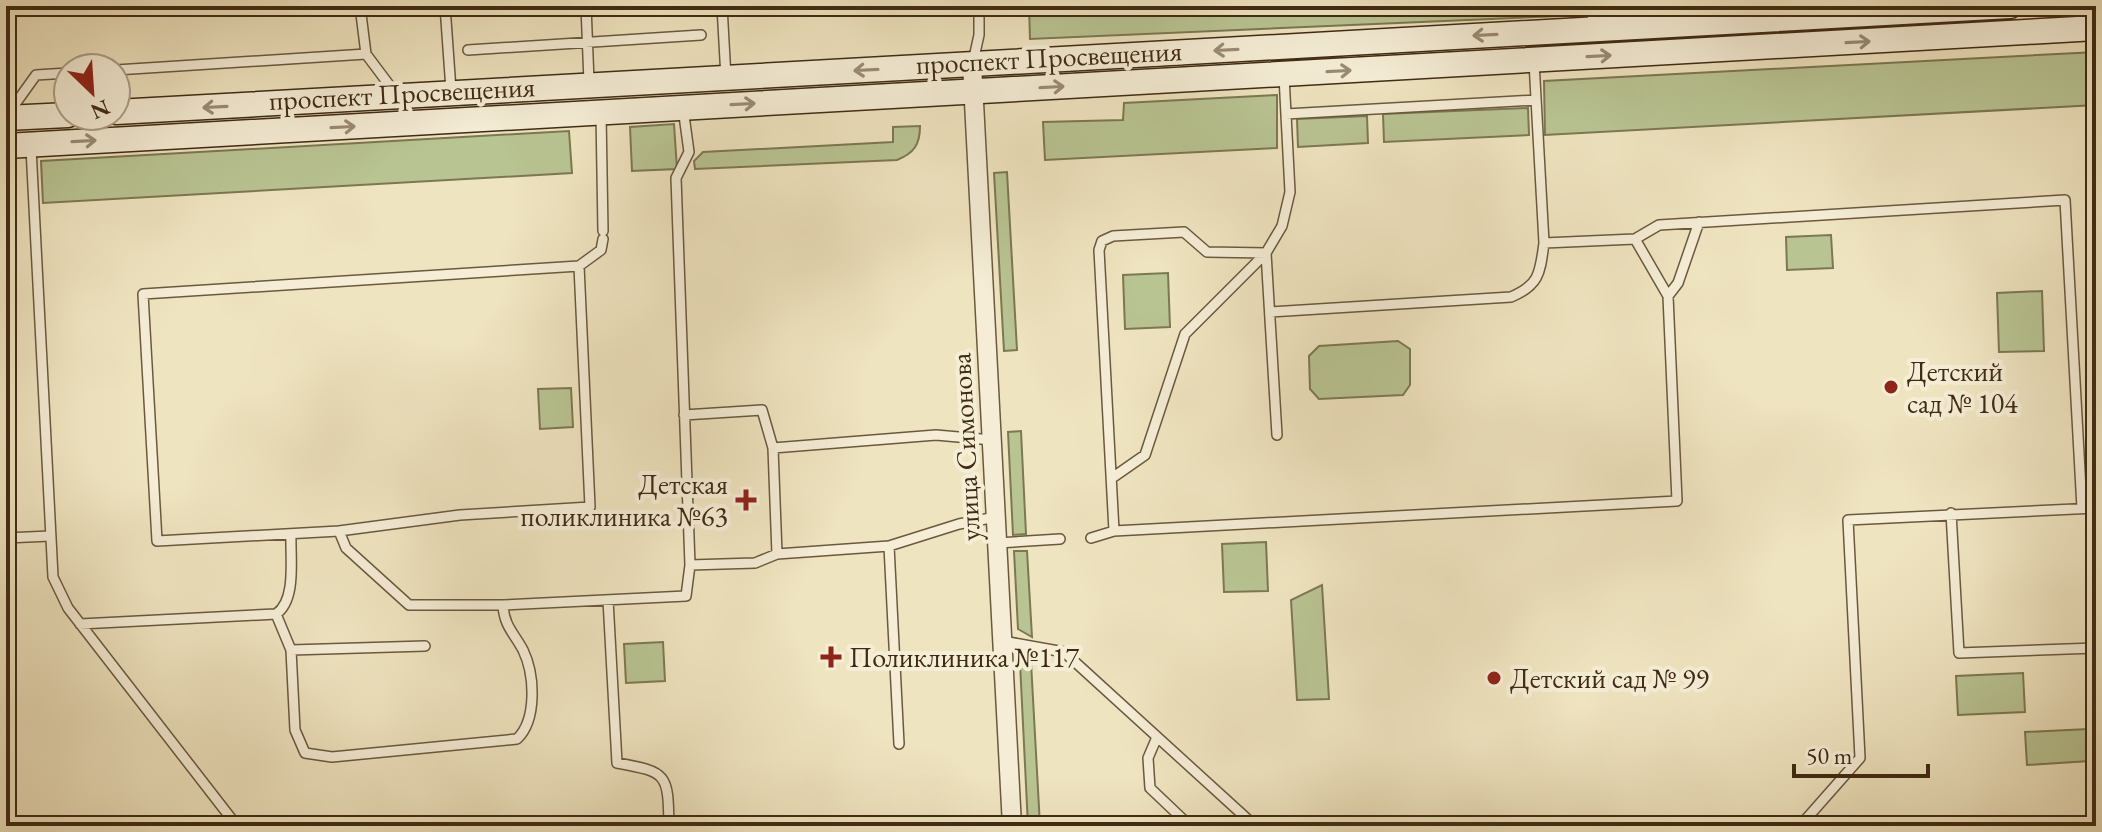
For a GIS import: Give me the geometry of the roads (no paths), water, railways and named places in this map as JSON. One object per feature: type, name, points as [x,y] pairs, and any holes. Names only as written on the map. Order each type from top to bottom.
[{"type":"main road","name":"проспект Просвещения","points":[[132,111],[972,64],[1593,18],[2010,6]]},
{"type":"main road","name":"проспект Просвещения","points":[[6,146],[2096,28]]},
{"type":"main road","points":[[6,118],[52,116]]},
{"type":"street","name":"улица Симонова","points":[[972,64],[1012,826]]},
{"type":"lane","points":[[360,6],[366,54],[398,96]]},
{"type":"lane","points":[[361,27],[369,6]]},
{"type":"lane","points":[[445,6],[452,93]]},
{"type":"lane","points":[[586,6],[589,86]]},
{"type":"lane","points":[[722,6],[726,78]]},
{"type":"lane","points":[[972,64],[979,35],[979,6]]},
{"type":"lane","points":[[468,50],[701,35]]},
{"type":"lane","points":[[132,69],[366,54]]},
{"type":"lane","points":[[1270,312],[1511,297],[1530,289],[1540,270],[1544,243],[1534,60]]},
{"type":"lane","points":[[6,118],[36,75],[52,74]]},
{"type":"lane","points":[[1112,478],[1145,455],[1185,334],[1266,253],[1282,226],[1290,192],[1284,74]]},
{"type":"lane","points":[[1286,114],[1536,100]]},
{"type":"lane","points":[[339,531],[346,548],[409,605],[503,605],[686,596],[690,565],[676,178],[689,152],[683,108]]},
{"type":"lane","points":[[579,266],[590,507],[460,515],[339,531],[157,541],[143,294],[579,266],[601,250],[601,112]]},
{"type":"lane","points":[[31,144],[50,536],[56,585],[80,624],[237,826]]},
{"type":"lane","points":[[1544,243],[1635,239],[1659,225],[2065,200],[2082,508]]},
{"type":"lane","points":[[1668,296],[1678,283],[1699,222]]},
{"type":"lane","points":[[1114,531],[1099,250],[1102,241],[1113,236],[1184,232],[1207,252],[1266,253]]},
{"type":"lane","points":[[1091,538],[1114,531],[1677,501],[1668,296],[1635,239]]},
{"type":"lane","points":[[1266,253],[1277,435]]},
{"type":"lane","points":[[684,415],[762,410],[773,448],[777,554]]},
{"type":"lane","points":[[773,448],[936,435],[992,440]]},
{"type":"lane","points":[[1800,826],[1860,758],[1848,520],[2096,508]]},
{"type":"lane","points":[[1951,513],[1959,653],[2096,648]]},
{"type":"lane","points":[[690,565],[755,563],[777,554],[889,546],[959,524],[996,517]]},
{"type":"lane","points":[[80,624],[276,614],[285,607],[289,593],[291,534]]},
{"type":"lane","points":[[6,538],[50,536]]},
{"type":"lane","points":[[998,543],[1060,539]]},
{"type":"lane","points":[[889,546],[899,744]]},
{"type":"lane","points":[[608,600],[617,763],[654,770],[663,779],[668,793],[669,826]]},
{"type":"lane","points":[[276,614],[291,650],[295,730],[305,753],[332,757],[503,743],[517,739],[527,730],[532,717],[528,665],[522,649],[508,631],[503,605]]},
{"type":"lane","points":[[1003,641],[1064,652],[1255,826]]},
{"type":"lane","points":[[291,650],[425,646]]},
{"type":"lane","points":[[1157,737],[1148,758],[1150,788],[1190,826]]},
{"type":"place","name":"Детский сад № 104","points":[[1891,387]]},
{"type":"place","name":"Детская поликлиника №63","points":[[746,500]]},
{"type":"place","name":"Поликлиника №117","points":[[831,657]]},
{"type":"place","name":"Детский сад № 99","points":[[1494,678]]}]
